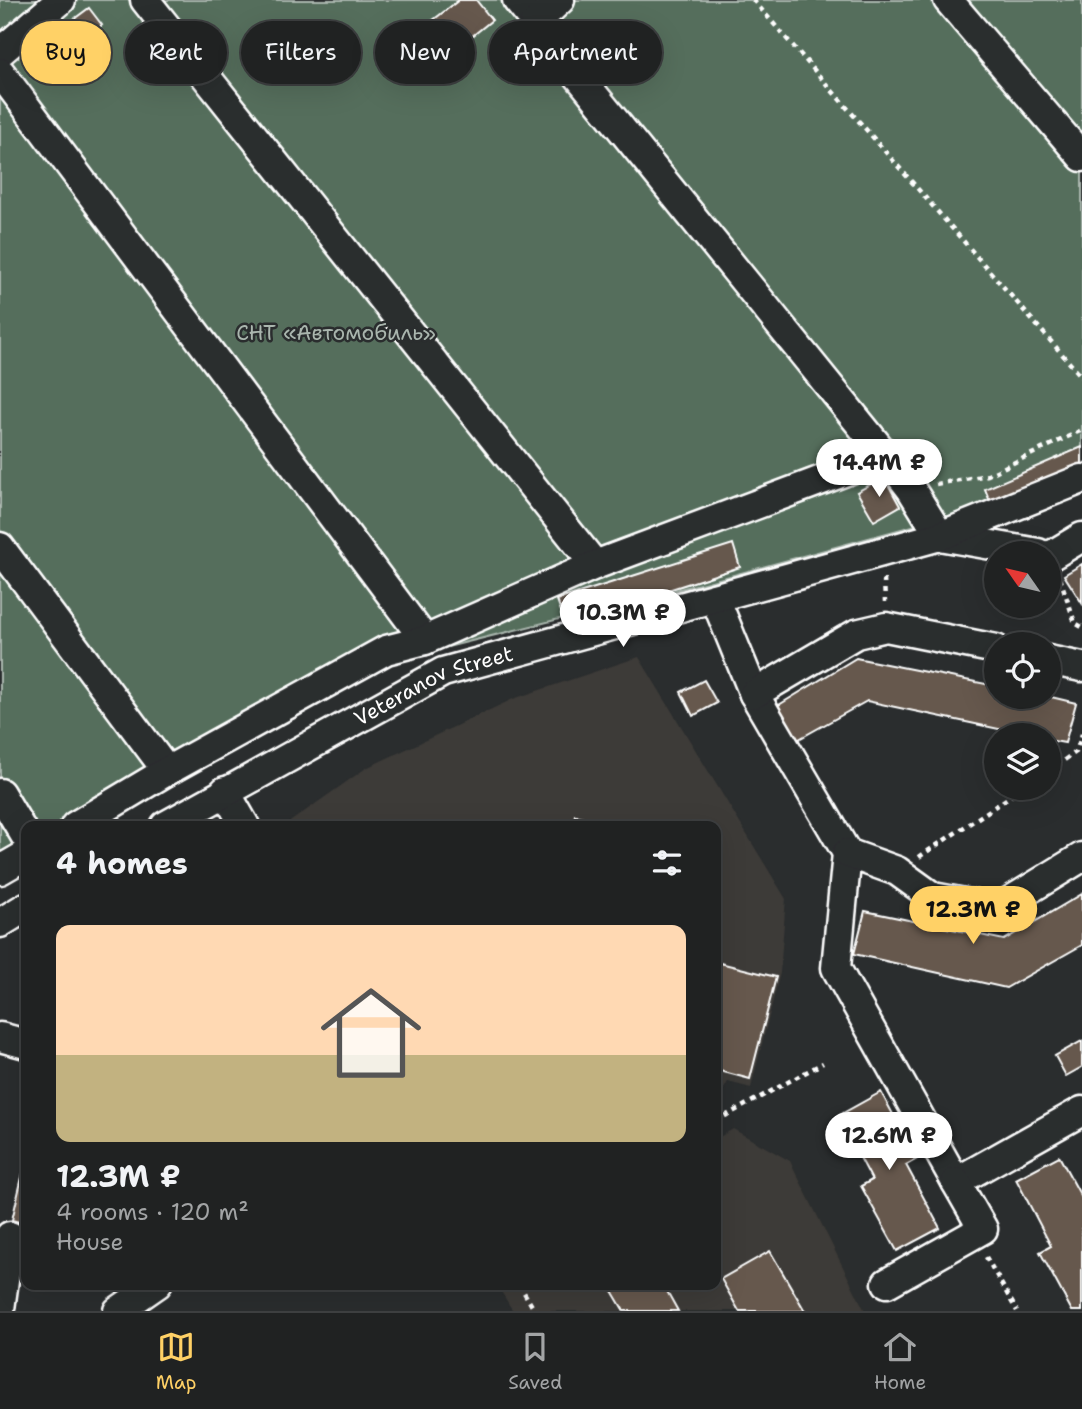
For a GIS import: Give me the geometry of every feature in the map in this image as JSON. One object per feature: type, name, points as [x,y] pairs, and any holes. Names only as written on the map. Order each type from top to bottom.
[{"type":"street","points":[[0,52],[61,0]]},
{"type":"street","points":[[145,0],[595,565]]},
{"type":"street","points":[[517,0],[539,12],[886,456],[911,489],[940,536],[984,543]]},
{"type":"street","points":[[539,12],[560,0]]},
{"type":"street","points":[[948,0],[1082,156]]},
{"type":"street","points":[[0,72],[425,640]]},
{"type":"street","points":[[83,821],[167,771],[386,650],[425,640],[595,565],[886,456]]},
{"type":"street","name":"Veteranov Street","points":[[174,821],[443,672],[940,536],[1082,479]]},
{"type":"street","points":[[1061,547],[1082,537]]},
{"type":"street","points":[[0,547],[167,771]]},
{"type":"street","points":[[715,598],[754,694],[847,853],[836,968],[983,1229],[887,1283]]},
{"type":"street","points":[[754,694],[856,634],[886,627],[984,647]]},
{"type":"street","points":[[1061,663],[1082,667]]},
{"type":"street","points":[[225,791],[242,821]]},
{"type":"street","points":[[0,793],[21,829]]},
{"type":"street","points":[[847,853],[897,871],[933,897],[997,909],[1082,857]]},
{"type":"street","points":[[0,870],[21,858]]},
{"type":"street","points":[[0,923],[21,910]]},
{"type":"street","points":[[0,1038],[21,1043]]},
{"type":"street","points":[[956,1182],[1079,1119]]},
{"type":"street","points":[[0,1309],[10,1236]]},
{"type":"street","points":[[116,1290],[116,1311]]},
{"type":"street","points":[[116,1311],[148,1290]]},
{"type":"path","points":[[753,0],[1082,377]]},
{"type":"path","points":[[911,489],[988,475],[1082,430]]},
{"type":"path","points":[[883,552],[886,627]]},
{"type":"path","points":[[1061,590],[1075,623],[1082,627]]},
{"type":"path","points":[[1061,762],[1076,752],[1082,734]]},
{"type":"path","points":[[897,871],[1005,800]]},
{"type":"path","points":[[721,1118],[823,1063]]},
{"type":"path","points":[[974,1235],[1017,1311]]},
{"type":"path","points":[[523,1290],[535,1311]]},
{"type":"shaded area","points":[[639,657],[786,899],[780,973],[751,1088],[728,1082],[721,1093],[721,821],[291,821],[366,768],[513,699]]},
{"type":"shaded area","points":[[733,1129],[790,1161],[865,1311],[513,1311],[500,1290],[721,1290],[721,1136]]},
{"type":"green space","name":"СНТ «Автомобиль»","points":[[0,0],[1082,0],[1082,466],[971,510],[708,582],[387,662],[106,821],[21,821],[21,837],[0,881]]},
{"type":"building","points":[[459,0],[476,0],[492,20],[475,34],[475,21],[432,21]]},
{"type":"building","points":[[89,8],[99,21],[71,21]]},
{"type":"building","points":[[1082,447],[1082,465],[991,504],[985,489]]},
{"type":"building","points":[[884,477],[900,506],[874,521],[857,492]]},
{"type":"building","points":[[733,544],[740,567],[565,623],[557,600]]},
{"type":"building","points":[[1082,564],[1082,603],[1064,575]]},
{"type":"building","points":[[856,658],[984,684],[984,709],[1061,709],[1061,699],[1076,703],[1065,743],[1061,742],[1061,723],[984,723],[984,726],[867,701],[790,744],[769,711]]},
{"type":"building","points":[[704,680],[717,703],[693,716],[681,692]]},
{"type":"building","points":[[575,815],[599,821],[573,821]]},
{"type":"building","points":[[1082,894],[1082,945],[1006,988],[854,954],[865,911],[1004,940]]},
{"type":"building","points":[[721,963],[776,977],[750,1079],[721,1071]]},
{"type":"building","points":[[1082,1041],[1082,1067],[1066,1076],[1055,1056]]},
{"type":"building","points":[[881,1092],[917,1159],[906,1165],[940,1228],[897,1251],[861,1186],[872,1180],[838,1116]]},
{"type":"building","points":[[1059,1156],[1082,1198],[1082,1311],[1072,1311],[1040,1252],[1051,1246],[1016,1179]]},
{"type":"building","points":[[21,1181],[21,1223],[12,1220]]},
{"type":"building","points":[[770,1251],[805,1311],[739,1311],[721,1279]]},
{"type":"building","points":[[612,1290],[666,1290],[678,1311],[624,1311]]}]
